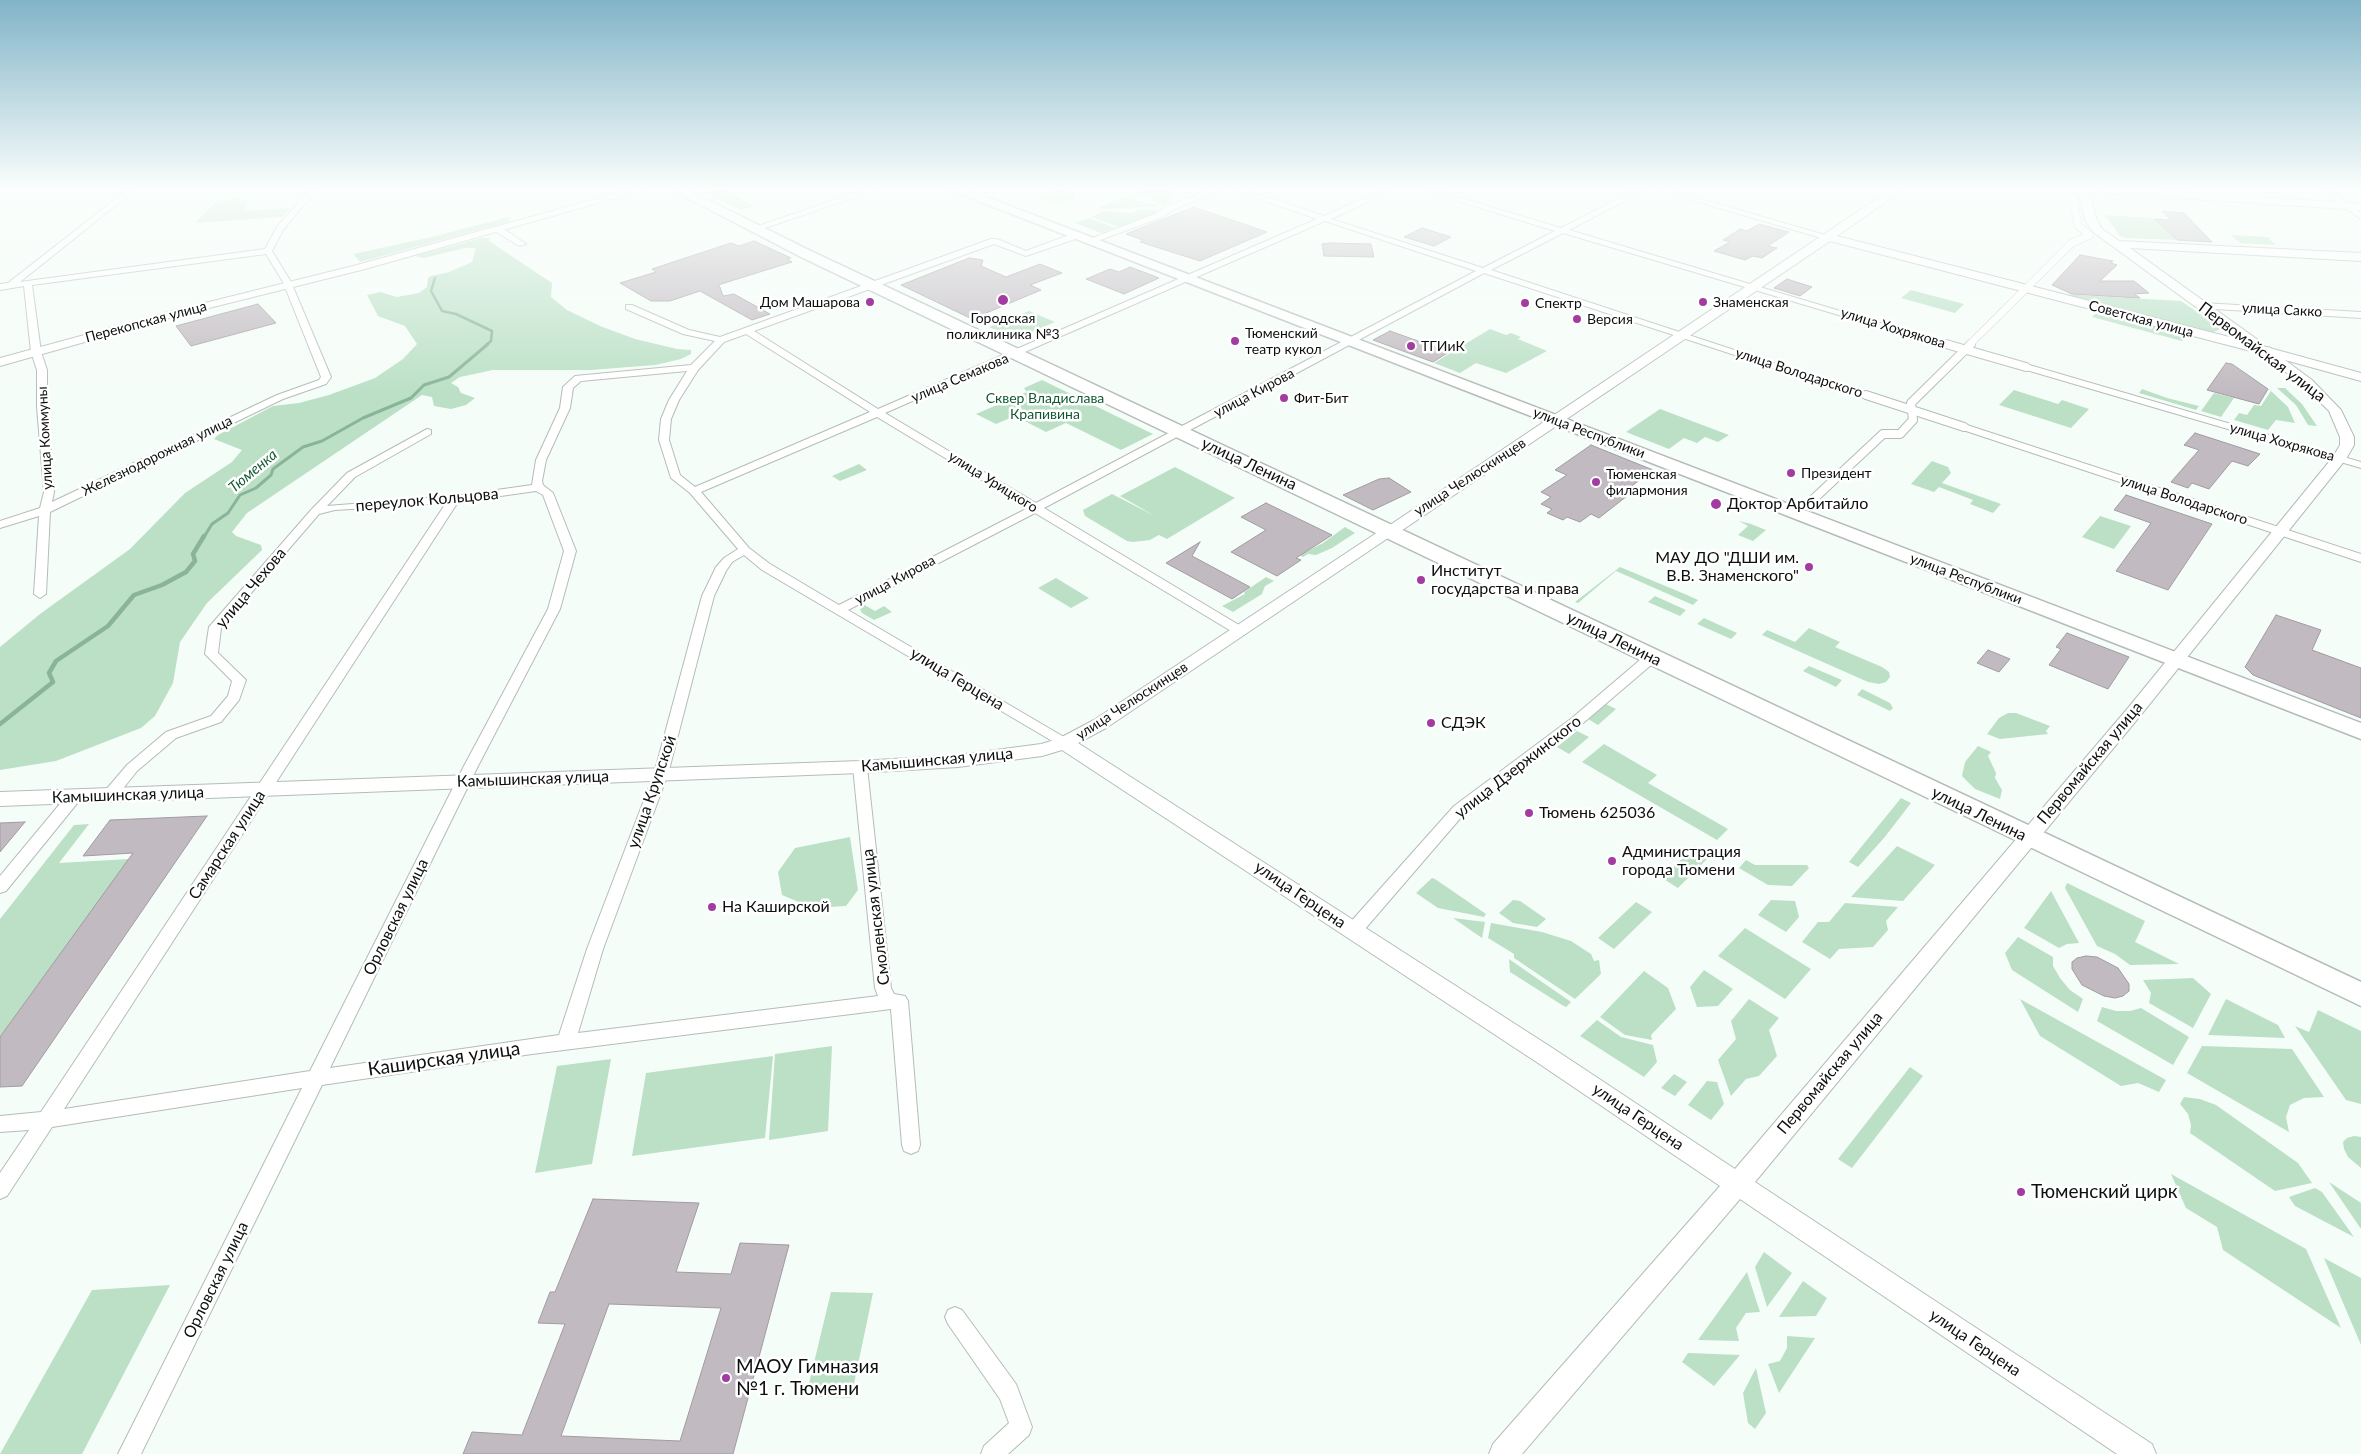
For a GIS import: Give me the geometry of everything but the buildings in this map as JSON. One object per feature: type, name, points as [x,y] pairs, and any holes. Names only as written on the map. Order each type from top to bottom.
[{"type":"main road","name":"улица Ленина","points":[[814,258],[2361,995]]},
{"type":"main road","name":"улица Республики","points":[[1132,258],[2361,731]]},
{"type":"main road","name":"улица Челюскинцев","points":[[1389,531],[1797,258]]},
{"type":"main road","name":"Советская улица","points":[[1908,258],[2266,351]]},
{"type":"main road","name":"Первомайская улица","points":[[2134,258],[2266,351]]},
{"type":"main road","points":[[2209,337],[2229,337],[2238,333]]},
{"type":"street","points":[[11,285],[46,258]]},
{"type":"street","points":[[0,287],[217,258]]},
{"type":"street","points":[[272,258],[288,286]]},
{"type":"street","name":"Перекопская улица","points":[[0,362],[169,315],[392,258]]},
{"type":"street","points":[[629,307],[686,332],[721,340],[947,258]]},
{"type":"street","name":"улица Семакова","points":[[694,491],[1237,258]]},
{"type":"street","name":"улица Володарского","points":[[1446,258],[2361,558]]},
{"type":"street","name":"улица Кирова","points":[[839,610],[1181,432],[1509,258]]},
{"type":"street","name":"улица Хохрякова","points":[[1654,258],[2361,465]]},
{"type":"street","points":[[1807,504],[1883,434],[1900,434],[1913,420],[1911,403],[2057,258]]},
{"type":"street","name":"улица Коммуны","points":[[28,283],[36,352],[42,370],[42,407],[49,492],[45,510],[40,594]]},
{"type":"street","name":"Железнодорожная улица","points":[[0,525],[45,510],[280,397],[313,388],[322,382],[326,377],[288,286]]},
{"type":"street","name":"улица Сакко","points":[[2202,306],[2361,315]]},
{"type":"street","name":"улица Урицкого","points":[[747,331],[878,413],[1240,631]]},
{"type":"street","name":"улица Герцена","points":[[721,340],[694,368],[672,406],[666,419],[664,440],[675,476],[694,491],[745,550],[766,567],[1064,743],[1738,1184],[2142,1454]]},
{"type":"street","name":"Советская улица","points":[[2266,351],[2361,376]]},
{"type":"street","name":"Первомайская улица","points":[[1503,1454],[1738,1184],[2340,459],[2347,445],[2347,437],[2335,410],[2308,383],[2266,351]]},
{"type":"street","points":[[538,487],[542,460],[565,408],[568,387],[578,378],[694,368]]},
{"type":"street","name":"улица Чехова","points":[[109,796],[132,768],[171,735],[216,719],[234,697],[239,680],[211,654],[215,627],[351,475],[427,432]]},
{"type":"street","name":"переулок Кольцова","points":[[316,512],[334,507],[454,499],[538,487]]},
{"type":"street","name":"Орловская улица","points":[[130,1454],[463,782],[554,609],[570,551],[548,493],[538,487]]},
{"type":"street","name":"Самарская улица","points":[[0,1190],[454,499]]},
{"type":"street","name":"улица Челюскинцев","points":[[1064,743],[1100,724],[1389,531]]},
{"type":"street","name":"улица Крупской","points":[[566,1042],[595,949],[661,774],[708,596],[720,570],[728,560],[745,550]]},
{"type":"street","name":"улица Дзержинского","points":[[1353,931],[1459,810],[1577,721],[1652,657]]},
{"type":"street","name":"Камышинская улица","points":[[0,800],[860,766],[994,757],[1042,750],[1064,743]]},
{"type":"street","name":"Смоленская улица","points":[[860,766],[883,988],[889,1002],[899,1001],[911,1145]]},
{"type":"street","points":[[0,887],[74,797]]},
{"type":"street","name":"Каширская улица","points":[[0,1124],[46,1120],[402,1064],[889,1002]]},
{"type":"street","points":[[955,1317],[1008,1392],[1021,1427],[992,1454]]},
{"type":"green space","points":[[356,258],[375,258],[360,262]]},
{"type":"green space","points":[[473,258],[514,258],[552,283],[551,297],[567,310],[600,326],[635,339],[677,349],[691,350],[691,354],[681,359],[655,365],[591,370],[493,370],[460,377],[451,383],[458,387],[461,393],[475,398],[466,405],[451,409],[434,406],[432,397],[422,395],[247,513],[232,532],[236,536],[261,545],[262,550],[207,603],[180,642],[173,683],[155,716],[141,728],[56,761],[0,770],[0,647],[40,614],[130,549],[185,493],[232,462],[242,450],[214,439],[218,435],[273,406],[299,403],[329,395],[375,378],[403,359],[417,344],[405,326],[378,316],[367,295],[380,292],[397,297],[419,293],[427,287],[428,278],[431,276],[449,272],[472,262]]},
{"type":"green space","points":[[1911,290],[1964,304],[1955,313],[1901,298]]},
{"type":"green space","points":[[2061,294],[2181,301],[2222,329],[2213,332],[2201,330]]},
{"type":"green space","points":[[1029,311],[1055,322],[1015,339],[989,327]]},
{"type":"green space","points":[[2097,312],[2186,335],[2182,341],[2092,317]]},
{"type":"green space","points":[[1490,329],[1506,335],[1511,333],[1521,337],[1518,339],[1547,351],[1506,373],[1476,363],[1460,373],[1434,363]]},
{"type":"green space","name":"Сквер Владислава Крапивина","points":[[1042,380],[1153,434],[1121,450],[1066,423],[1046,432],[1015,416],[996,424],[976,414],[1027,392],[1024,388]]},
{"type":"green space","points":[[2277,388],[2285,388],[2302,404],[2317,426],[2308,425],[2296,405]]},
{"type":"green space","points":[[2142,389],[2199,406],[2196,410],[2139,393]]},
{"type":"green space","points":[[2014,390],[2058,404],[2062,400],[2089,409],[2071,428],[1999,405]]},
{"type":"green space","points":[[2271,391],[2288,407],[2295,423],[2276,420],[2268,430],[2234,420],[2239,413],[2247,415],[2254,405],[2261,406]]},
{"type":"green space","points":[[2214,393],[2234,398],[2221,417],[2201,411]]},
{"type":"green space","points":[[1660,409],[1729,435],[1718,442],[1705,437],[1697,443],[1684,438],[1669,449],[1626,432]]},
{"type":"green space","points":[[1932,461],[1948,467],[1951,473],[1942,483],[2001,504],[1993,513],[1970,504],[1973,500],[1939,487],[1934,492],[1911,484]]},
{"type":"green space","points":[[859,464],[867,470],[840,481],[832,476]]},
{"type":"green space","points":[[1175,467],[1235,498],[1167,539],[1159,535],[1150,540],[1127,541],[1085,516],[1083,510],[1112,494],[1155,516],[1120,496]]},
{"type":"green space","points":[[2100,516],[2131,526],[2114,549],[2082,537]]},
{"type":"green space","points":[[1739,521],[1766,530],[1753,541],[1738,535],[1748,526]]},
{"type":"green space","points":[[1345,527],[1355,533],[1332,548],[1316,555],[1308,554],[1303,557],[1299,555],[1323,543]]},
{"type":"green space","points":[[1620,567],[1698,600],[1693,605],[1616,571],[1578,603],[1575,602]]},
{"type":"green space","points":[[1266,577],[1274,581],[1265,586],[1262,594],[1233,612],[1222,606],[1245,594],[1244,592]]},
{"type":"green space","points":[[1056,578],[1089,598],[1071,608],[1038,588]]},
{"type":"green space","points":[[1655,596],[1686,610],[1680,616],[1648,602]]},
{"type":"green space","points":[[863,604],[875,611],[884,606],[892,612],[874,620],[862,613],[860,609]]},
{"type":"green space","points":[[1704,618],[1737,633],[1731,639],[1697,624]]},
{"type":"green space","points":[[1809,628],[1840,642],[1835,647],[1882,667],[1889,672],[1890,677],[1886,682],[1879,684],[1868,682],[1762,635],[1767,630],[1795,642]]},
{"type":"green space","points":[[1809,666],[1842,680],[1836,687],[1803,671]]},
{"type":"green space","points":[[1862,689],[1890,703],[1893,708],[1890,711],[1857,695]]},
{"type":"green space","points":[[1606,704],[1616,709],[1598,725],[1588,719]]},
{"type":"green space","points":[[2008,713],[2016,713],[2050,726],[2046,731],[2048,734],[2000,739],[1987,734],[1999,718]]},
{"type":"green space","points":[[1577,731],[1589,737],[1569,754],[1557,747]]},
{"type":"green space","points":[[1604,744],[1657,775],[1648,783],[1728,829],[1717,840],[1582,762]]},
{"type":"green space","points":[[1978,746],[1991,752],[1988,756],[1996,773],[1995,778],[2002,790],[2000,799],[1975,789],[1962,776],[1965,762]]},
{"type":"green space","points":[[1901,798],[1911,803],[1884,838],[1858,867],[1849,862]]},
{"type":"green space","points":[[89,824],[59,863],[129,859],[0,1037],[0,919],[74,825]]},
{"type":"green space","points":[[850,837],[858,890],[846,906],[813,908],[782,895],[778,872],[795,848]]},
{"type":"green space","points":[[1695,846],[1711,855],[1678,888],[1662,878]]},
{"type":"green space","points":[[1897,846],[1935,865],[1903,901],[1851,897]]},
{"type":"green space","points":[[1746,860],[1755,865],[1807,865],[1809,868],[1792,886],[1768,885],[1739,868]]},
{"type":"green space","points":[[1432,878],[1486,914],[1484,917],[1438,908],[1416,893]]},
{"type":"green space","points":[[2067,883],[2145,921],[2135,942],[2179,964],[2130,965],[2115,954],[2097,946],[2065,888]]},
{"type":"green space","points":[[2051,891],[2079,943],[2067,944],[2059,948],[2024,928]]},
{"type":"green space","points":[[1513,900],[1520,901],[1546,919],[1537,927],[1513,923],[1499,913]]},
{"type":"green space","points":[[1771,900],[1795,901],[1799,917],[1786,932],[1758,915]]},
{"type":"green space","points":[[1636,902],[1652,912],[1614,949],[1598,938]]},
{"type":"green space","points":[[1845,903],[1898,907],[1886,921],[1888,930],[1873,947],[1839,949],[1830,959],[1802,942],[1818,922],[1829,922]]},
{"type":"green space","points":[[1453,918],[1485,922],[1482,938]]},
{"type":"green space","points":[[1491,923],[1542,932],[1571,941],[1591,954],[1594,961],[1599,960],[1601,974],[1575,999],[1514,958],[1514,954],[1488,938]]},
{"type":"green space","points":[[1745,928],[1811,969],[1785,999],[1718,956]]},
{"type":"green space","points":[[2018,937],[2053,957],[2053,966],[2060,978],[2070,990],[2083,999],[2078,1012],[2012,970],[2005,953]]},
{"type":"green space","points":[[1509,959],[1571,1002],[1566,1007],[1510,972]]},
{"type":"green space","points":[[1704,970],[1733,989],[1718,1006],[1697,1007],[1690,987]]},
{"type":"green space","points":[[1644,971],[1668,988],[1676,1009],[1651,1035],[1652,1040],[1625,1035],[1600,1017]]},
{"type":"green space","points":[[2193,978],[2211,994],[2193,1028],[2149,1003],[2151,993],[2143,980]]},
{"type":"green space","points":[[1749,999],[1779,1018],[1769,1030],[1777,1056],[1759,1076],[1746,1079],[1731,1096],[1718,1060],[1736,1039],[1731,1021]]},
{"type":"green space","points":[[2020,999],[2166,1080],[2159,1092],[2138,1083],[2121,1086],[2040,1036]]},
{"type":"green space","points":[[2226,999],[2278,1025],[2285,1038],[2208,1035]]},
{"type":"green space","points":[[2102,1007],[2116,1011],[2130,1011],[2141,1008],[2189,1037],[2173,1065],[2097,1021]]},
{"type":"green space","points":[[2318,1010],[2361,1031],[2361,1104],[2346,1100],[2295,1026],[2309,1032]]},
{"type":"green space","points":[[1597,1020],[1621,1037],[1653,1045],[1657,1062],[1644,1077],[1580,1036]]},
{"type":"green space","points":[[832,1046],[828,1131],[769,1140],[775,1054]]},
{"type":"green space","points":[[2202,1046],[2292,1049],[2324,1097],[2304,1098],[2290,1105],[2286,1117],[2289,1132],[2187,1073]]},
{"type":"green space","points":[[773,1056],[765,1138],[632,1156],[646,1073]]},
{"type":"green space","points":[[611,1059],[592,1164],[535,1173],[557,1066]]},
{"type":"green space","points":[[1910,1067],[1923,1076],[1852,1168],[1838,1159]]},
{"type":"green space","points":[[1674,1074],[1687,1082],[1675,1096],[1661,1088]]},
{"type":"green space","points":[[1707,1081],[1717,1082],[1724,1104],[1711,1120],[1688,1105]]},
{"type":"green space","points":[[2184,1097],[2200,1099],[2216,1105],[2298,1163],[2312,1183],[2275,1191],[2190,1133],[2191,1125],[2188,1114],[2180,1104]]},
{"type":"green space","points":[[2361,1137],[2361,1168],[2348,1157],[2344,1149],[2343,1142],[2347,1138]]},
{"type":"green space","points":[[2171,1174],[2306,1249],[2341,1328],[2223,1250],[2217,1227],[2186,1208]]},
{"type":"green space","points":[[2329,1182],[2361,1203],[2361,1229]]},
{"type":"green space","points":[[2315,1188],[2322,1192],[2354,1237],[2295,1206],[2289,1197]]},
{"type":"green space","points":[[1764,1252],[1792,1273],[1767,1307],[1755,1267]]},
{"type":"green space","points":[[2324,1258],[2361,1278],[2361,1345]]},
{"type":"green space","points":[[1747,1272],[1760,1312],[1746,1313],[1736,1328],[1739,1341],[1698,1340]]},
{"type":"green space","points":[[1803,1281],[1827,1298],[1816,1316],[1779,1317]]},
{"type":"green space","points":[[170,1285],[82,1454],[0,1454],[92,1290]]},
{"type":"green space","points":[[831,1292],[873,1293],[851,1398],[806,1396]]},
{"type":"green space","points":[[1787,1336],[1815,1338],[1779,1393],[1768,1364],[1780,1361],[1787,1348]]},
{"type":"green space","points":[[1688,1353],[1740,1355],[1714,1386],[1682,1362]]},
{"type":"green space","points":[[1756,1368],[1766,1413],[1755,1429],[1748,1423],[1743,1393]]},
{"type":"waterway","name":"Тюменка","points":[[435,278],[431,291],[442,311],[456,314],[492,331],[491,341],[486,345]]},
{"type":"waterway","name":"Тюменка","points":[[204,537],[212,524],[228,513],[240,495],[256,488],[271,475],[273,469],[303,447],[322,441],[363,418],[411,398],[424,385],[449,377],[488,344]]},
{"type":"waterway","name":"Тюменка","points":[[0,724],[53,682],[49,673],[56,661],[108,626],[134,595],[162,585],[186,572],[195,561],[193,554],[204,536]]},
{"type":"place","name":"Городская поликлиника №3","points":[[1003,300]]},
{"type":"place","name":"Дом Машарова","points":[[870,302]]},
{"type":"place","name":"Знаменская","points":[[1703,302]]},
{"type":"place","name":"Спектр","points":[[1525,303]]},
{"type":"place","name":"Версия","points":[[1577,319]]},
{"type":"place","name":"Тюменский театр кукол","points":[[1235,341]]},
{"type":"place","name":"ТГИиК","points":[[1411,346]]},
{"type":"place","name":"Фит-Бит","points":[[1284,398]]},
{"type":"place","name":"Президент","points":[[1791,473]]},
{"type":"place","name":"Тюменская филармония","points":[[1596,482]]},
{"type":"place","name":"Доктор Арбитайло","points":[[1716,504]]},
{"type":"place","name":"МАУ ДО \"ДШИ им. В.В. Знаменского\"","points":[[1809,567]]},
{"type":"place","name":"Институт государства и права","points":[[1421,580]]},
{"type":"place","name":"СДЭК","points":[[1431,723]]},
{"type":"place","name":"Тюмень 625036","points":[[1529,813]]},
{"type":"place","name":"Администрация города Тюмени","points":[[1612,861]]},
{"type":"place","name":"На Каширской","points":[[712,907]]},
{"type":"place","name":"Тюменский цирк","points":[[2021,1192]]},
{"type":"place","name":"МАОУ Гимназия №1 г. Тюмени","points":[[726,1378]]}]
